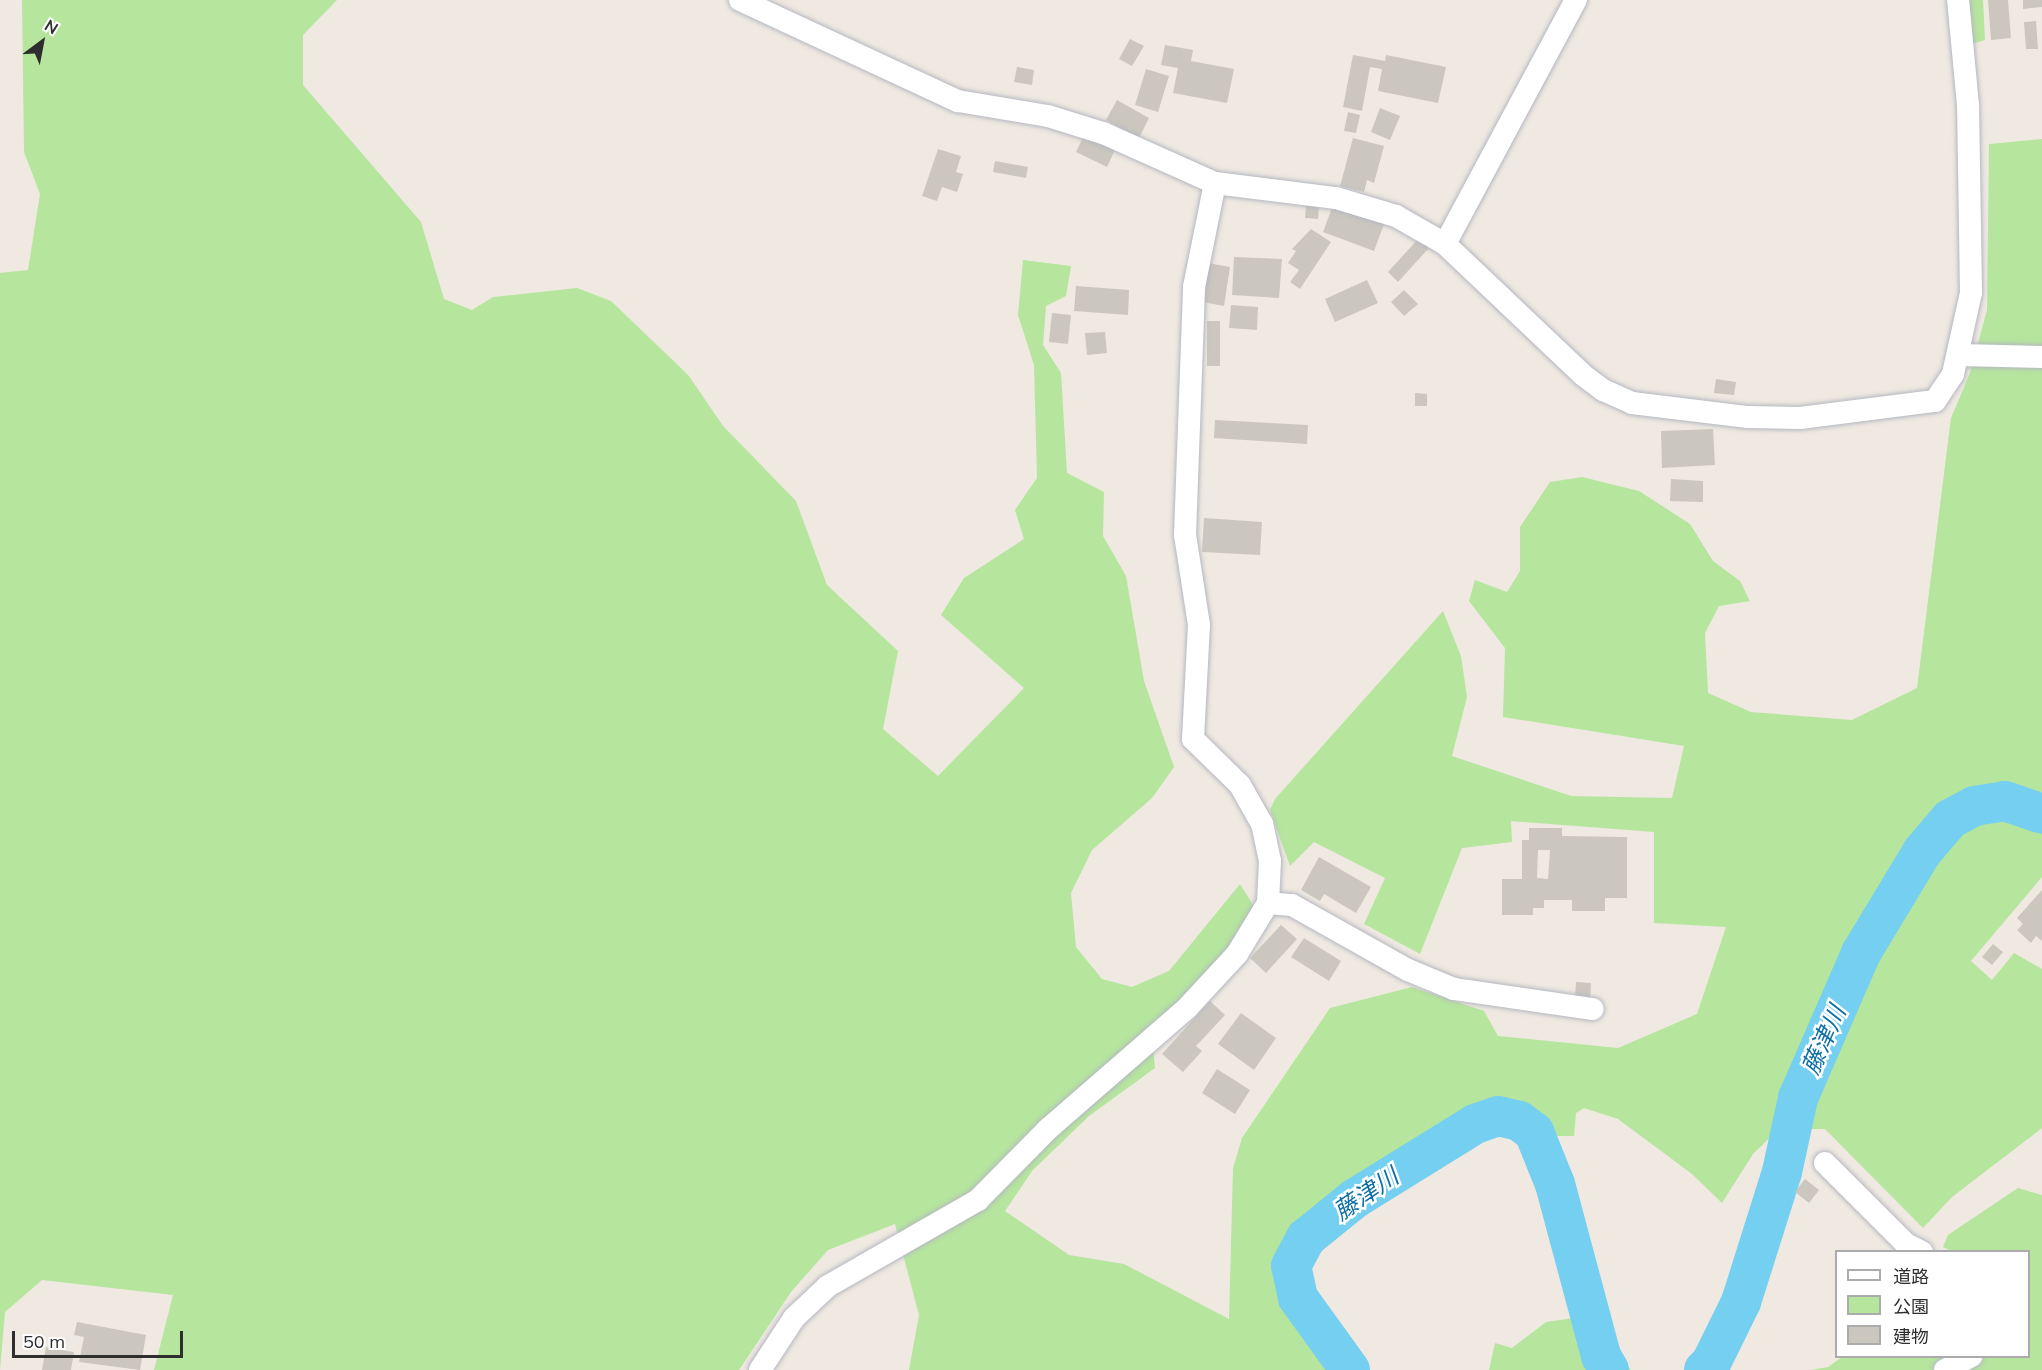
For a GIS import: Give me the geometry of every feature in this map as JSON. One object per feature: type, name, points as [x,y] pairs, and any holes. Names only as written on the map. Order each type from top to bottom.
[{"type":"street","points":[[740,0],[958,101],[1048,116],[1103,133],[1215,183],[1336,198],[1396,216],[1445,243],[1583,375],[1603,390],[1656,409],[1800,418],[1935,401],[1946,388],[1960,355],[1971,293],[1968,105],[1958,0]]},
{"type":"street","points":[[1445,243],[1576,0]]},
{"type":"street","points":[[760,1370],[794,1318],[828,1286],[978,1200],[1048,1129],[1186,1008],[1237,954],[1268,903],[1270,861],[1262,824],[1240,785],[1193,739],[1199,625],[1185,535],[1194,287],[1215,183]]},
{"type":"street","points":[[1960,355],[2042,357]]},
{"type":"street","points":[[1268,903],[1292,905],[1408,970],[1454,989],[1593,1009]]},
{"type":"street","points":[[1826,1163],[1906,1244],[1920,1250]]},
{"type":"street","points":[[1945,1370],[1967,1358]]},
{"type":"green space","points":[[22,0],[337,0],[303,35],[303,85],[421,222],[444,299],[472,310],[493,297],[577,288],[611,301],[658,346],[689,376],[723,426],[796,501],[827,585],[898,651],[883,729],[938,776],[1024,688],[941,615],[964,578],[1024,539],[1015,510],[1037,478],[1034,365],[1018,315],[1023,260],[1071,266],[1066,296],[1046,306],[1043,345],[1061,373],[1067,473],[1104,492],[1103,536],[1126,576],[1144,681],[1174,767],[1152,798],[1092,850],[1071,893],[1076,947],[1102,979],[1132,987],[1169,971],[1240,884],[1255,908],[1229,953],[1151,1027],[1155,1068],[1089,1116],[1032,1171],[1005,1211],[1069,1255],[1124,1264],[1229,1319],[1233,1168],[1242,1138],[1330,1008],[1412,987],[1484,1011],[1498,1036],[1618,1048],[1697,1014],[1726,927],[1654,923],[1654,832],[1511,821],[1512,842],[1462,848],[1420,954],[1364,924],[1385,878],[1314,842],[1290,866],[1270,810],[1275,799],[1443,611],[1461,656],[1467,697],[1452,756],[1571,796],[1672,798],[1684,746],[1503,717],[1505,648],[1469,601],[1475,580],[1507,592],[1520,571],[1520,527],[1550,482],[1582,477],[1639,491],[1690,524],[1713,561],[1740,581],[1750,601],[1719,606],[1705,633],[1708,693],[1751,712],[1852,720],[1917,688],[1951,418],[1970,373],[1987,310],[1989,144],[2042,139],[2042,877],[1971,961],[1992,980],[2014,953],[2042,969],[2042,1128],[1952,1197],[1923,1228],[1825,1129],[1779,1129],[1753,1154],[1722,1203],[1692,1174],[1618,1119],[1584,1108],[1576,1113],[1574,1136],[1547,1136],[1529,1115],[1497,1110],[1455,1126],[1311,1222],[1286,1261],[1286,1288],[1339,1370],[909,1370],[919,1315],[895,1224],[828,1250],[791,1292],[739,1370],[154,1370],[173,1295],[42,1280],[5,1312],[0,1370],[0,273],[28,270],[40,194],[24,152]]},
{"type":"green space","points":[[1965,0],[1983,0],[1985,40],[1972,44]]},
{"type":"green space","points":[[2018,1188],[2042,1195],[2042,1370],[1811,1370],[1828,1367],[1841,1358],[2030,1358],[2030,1250],[1950,1250],[1943,1247],[1948,1235]]},
{"type":"green space","points":[[1574,1318],[1603,1321],[1621,1360],[1631,1370],[1489,1370],[1495,1343],[1512,1348],[1546,1322]]},
{"type":"building","points":[[1988,0],[2008,0],[2011,38],[1991,40]]},
{"type":"building","points":[[2023,0],[2042,0],[2042,7],[2023,9]]},
{"type":"building","points":[[2036,21],[2038,49],[2026,49],[2024,22]]},
{"type":"building","points":[[1130,39],[1144,46],[1132,66],[1119,59]]},
{"type":"building","points":[[1165,45],[1193,50],[1191,61],[1234,69],[1227,103],[1173,93],[1178,68],[1161,65]]},
{"type":"building","points":[[1353,55],[1385,61],[1386,55],[1446,67],[1438,103],[1378,91],[1382,69],[1370,67],[1362,111],[1343,107]]},
{"type":"building","points":[[1017,67],[1034,70],[1032,85],[1014,82]]},
{"type":"building","points":[[1146,69],[1169,76],[1158,112],[1135,105]]},
{"type":"building","points":[[1117,100],[1149,118],[1139,138],[1106,120]]},
{"type":"building","points":[[1380,108],[1400,116],[1390,140],[1371,132]]},
{"type":"building","points":[[1348,112],[1360,115],[1356,133],[1344,131]]},
{"type":"building","points":[[1084,135],[1115,150],[1107,167],[1076,152]]},
{"type":"building","points":[[1353,138],[1384,146],[1374,183],[1367,180],[1364,192],[1340,186]]},
{"type":"building","points":[[938,149],[961,156],[956,172],[963,174],[957,192],[942,187],[937,201],[922,196]]},
{"type":"building","points":[[995,161],[1028,167],[1026,178],[993,172]]},
{"type":"building","points":[[1333,205],[1384,224],[1374,251],[1323,232]]},
{"type":"building","points":[[1306,206],[1319,207],[1318,219],[1305,218]]},
{"type":"building","points":[[1311,229],[1331,242],[1300,289],[1290,282],[1299,270],[1288,263],[1296,251],[1292,249]]},
{"type":"building","points":[[1419,238],[1429,248],[1398,282],[1388,272]]},
{"type":"building","points":[[1234,257],[1282,259],[1279,298],[1232,295]]},
{"type":"building","points":[[1208,263],[1230,267],[1224,306],[1202,302]]},
{"type":"building","points":[[1367,280],[1378,303],[1335,322],[1325,299]]},
{"type":"building","points":[[1076,286],[1129,290],[1128,315],[1074,311]]},
{"type":"building","points":[[1404,290],[1418,304],[1404,316],[1391,302]]},
{"type":"building","points":[[1231,305],[1258,307],[1257,330],[1229,328]]},
{"type":"building","points":[[1052,313],[1071,315],[1068,344],[1049,342]]},
{"type":"building","points":[[1207,321],[1220,321],[1220,366],[1207,366]]},
{"type":"building","points":[[1105,332],[1107,353],[1087,355],[1085,333]]},
{"type":"building","points":[[1716,379],[1736,382],[1734,395],[1714,393]]},
{"type":"building","points":[[1415,393],[1427,394],[1427,406],[1415,406]]},
{"type":"building","points":[[1215,420],[1308,425],[1307,444],[1214,438]]},
{"type":"building","points":[[1713,429],[1715,465],[1662,468],[1661,431]]},
{"type":"building","points":[[1671,479],[1703,481],[1703,502],[1670,501]]},
{"type":"building","points":[[1204,518],[1262,522],[1260,555],[1202,552]]},
{"type":"building","points":[[1529,828],[1562,828],[1562,836],[1627,837],[1627,898],[1605,898],[1605,911],[1572,911],[1572,900],[1544,900],[1544,908],[1533,908],[1533,915],[1502,915],[1502,879],[1522,879],[1522,840],[1529,840]],"holes":[[[1538,850],[1550,850],[1548,879],[1537,878]]]},
{"type":"building","points":[[1319,857],[1371,887],[1356,913],[1324,894],[1320,901],[1301,890]]},
{"type":"building","points":[[2042,890],[2042,941],[2036,936],[2031,943],[2017,930],[2023,924],[2017,918]]},
{"type":"building","points":[[1281,925],[1297,939],[1266,973],[1250,958]]},
{"type":"building","points":[[1304,938],[1341,961],[1329,981],[1291,957]]},
{"type":"building","points":[[1993,944],[2003,952],[1992,965],[1982,957]]},
{"type":"building","points":[[1576,982],[1591,983],[1590,1000],[1575,998]]},
{"type":"building","points":[[1210,1001],[1225,1015],[1196,1046],[1202,1051],[1183,1072],[1162,1054]]},
{"type":"building","points":[[1241,1013],[1276,1038],[1254,1070],[1218,1044]]},
{"type":"building","points":[[1217,1069],[1250,1090],[1235,1114],[1202,1093]]},
{"type":"building","points":[[1805,1179],[1819,1190],[1809,1203],[1795,1192]]},
{"type":"building","points":[[77,1322],[146,1335],[140,1370],[79,1362],[84,1337],[74,1335]]},
{"type":"building","points":[[46,1347],[74,1352],[71,1370],[42,1370]]},
{"type":"waterway","name":"藤津川","points":[[1704,1370],[1711,1363],[1741,1302],[1782,1172],[1798,1098],[1861,953],[1922,852],[1950,819],[1974,806],[2005,801],[2042,814]]},
{"type":"waterway","name":"藤津川","points":[[1350,1370],[1298,1298],[1291,1266],[1306,1238],[1354,1199],[1475,1124],[1498,1116],[1519,1121],[1534,1132],[1555,1184],[1601,1356],[1609,1370]]}]
